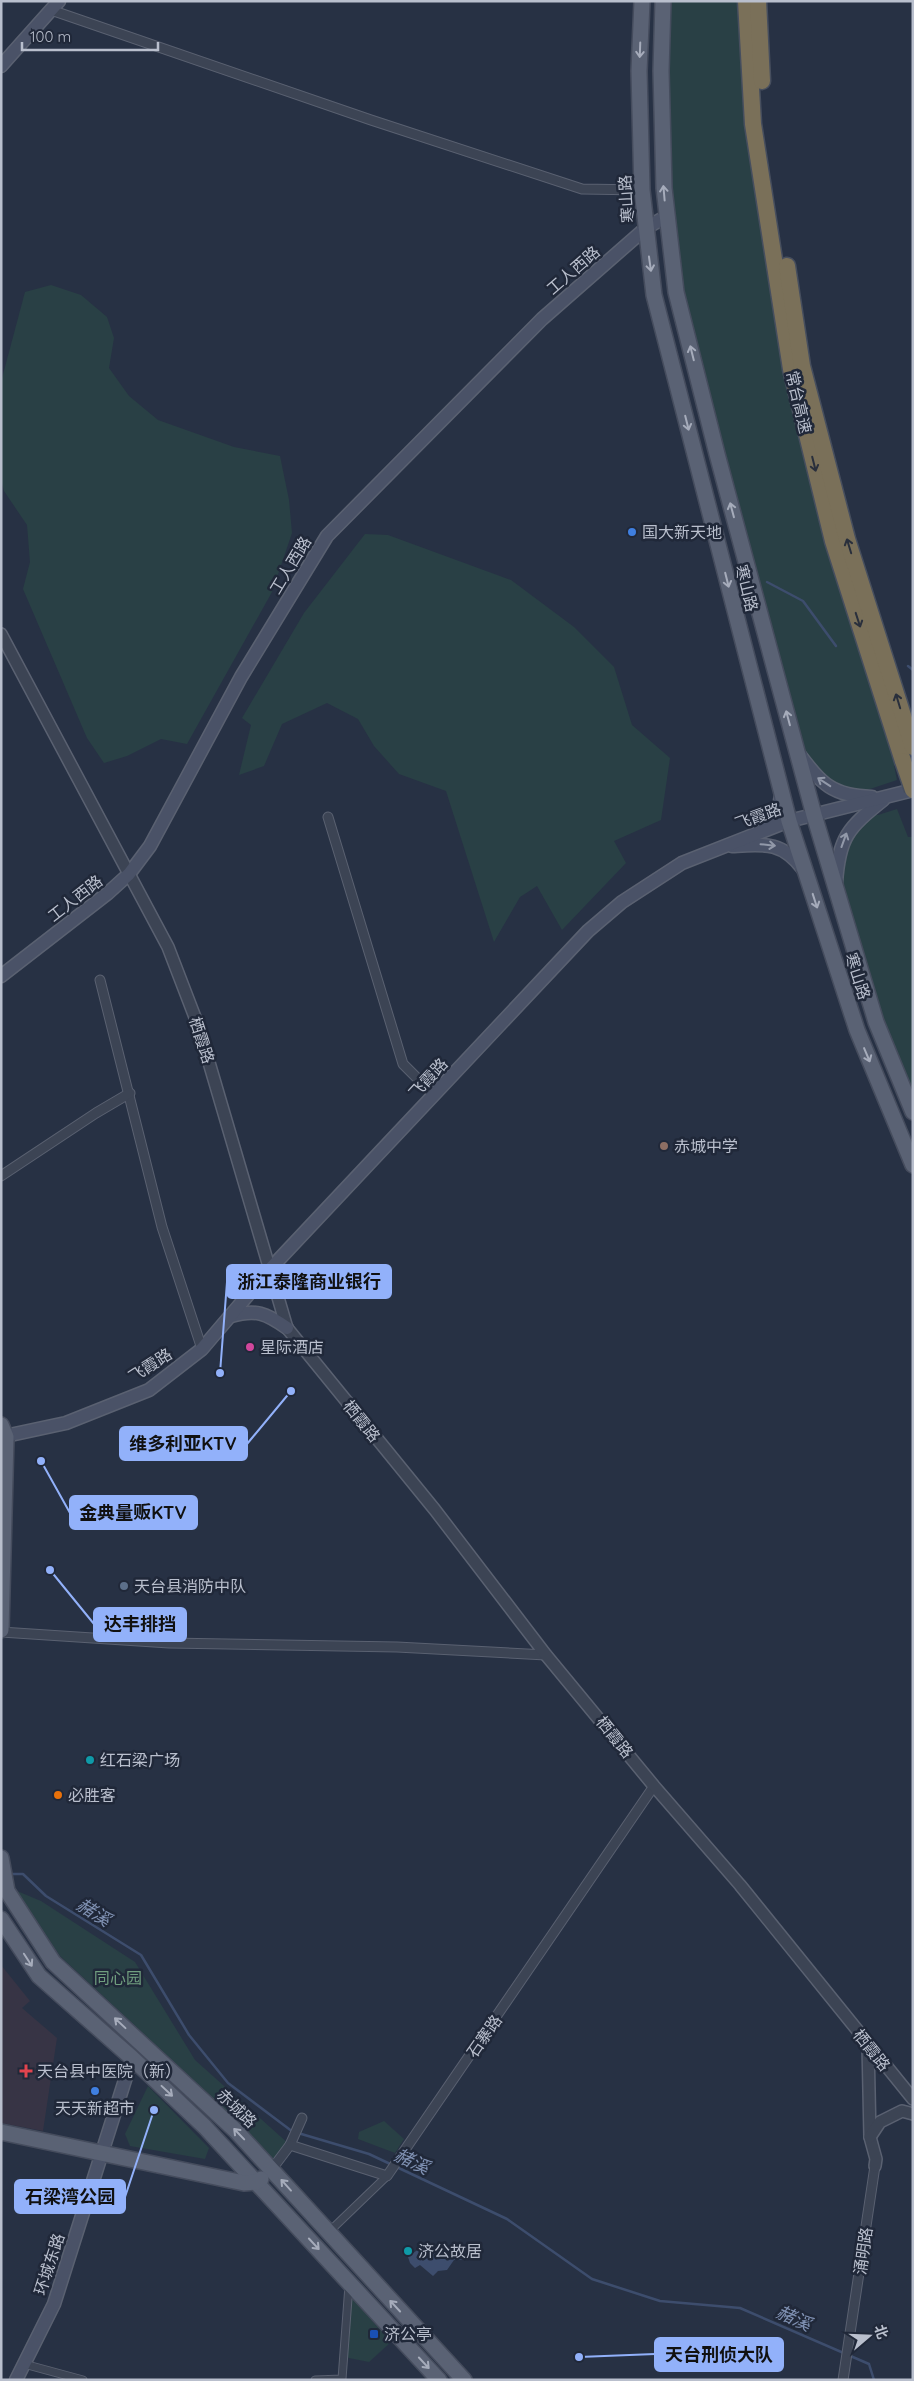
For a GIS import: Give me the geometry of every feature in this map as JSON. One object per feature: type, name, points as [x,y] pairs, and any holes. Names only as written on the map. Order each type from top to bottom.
[{"type":"highway","name":"常台高速","points":[[746,1],[753,124],[791,368],[833,541],[913,790]]},
{"type":"highway","name":"常台高速","points":[[758,1],[764,122],[802,366],[847,539],[913,747]]},
{"type":"main road","name":"寒山路","points":[[642,1],[639,71],[642,190],[654,295],[789,821],[857,1030],[913,1165]]},
{"type":"main road","name":"寒山路","points":[[663,1],[661,71],[664,188],[676,292],[835,888],[876,1022],[913,1112]]},
{"type":"main road","points":[[1,66],[55,6]]},
{"type":"main road","name":"工人西路","points":[[1,976],[108,893],[129,874],[150,846],[241,677],[327,536],[542,319],[646,228],[667,216]]},
{"type":"main road","points":[[797,751],[819,780],[849,796],[887,798]]},
{"type":"main road","name":"飞霞路","points":[[3,1433],[66,1423],[149,1390],[202,1348],[270,1269],[588,931],[622,902],[682,863],[720,847],[789,821],[913,790]]},
{"type":"main road","points":[[762,831],[779,809],[782,792]]},
{"type":"main road","points":[[835,888],[837,861],[846,833],[887,798]]},
{"type":"main road","points":[[720,847],[758,844],[781,848],[795,858],[805,871]]},
{"type":"main road","points":[[231,1316],[249,1311],[256,1312],[270,1316],[287,1328]]},
{"type":"main road","points":[[1,1631],[3,1433]]},
{"type":"main road","name":"赤城路","points":[[2,1860],[7,1891],[53,1962],[236,2131],[464,2380]]},
{"type":"main road","points":[[1,1919],[38,1976],[132,2058],[205,2127],[439,2380]]},
{"type":"main road","name":"环城东路","points":[[16,2380],[54,2304],[132,2058]]},
{"type":"main road","points":[[1,2132],[244,2183],[257,2182],[272,2169]]},
{"type":"street","points":[[55,6],[371,120],[582,189],[642,190]]},
{"type":"street","name":"栖霞路","points":[[1,634],[168,947],[198,1024],[287,1328],[435,1510],[546,1655],[654,1786],[740,1885],[913,2099]]},
{"type":"street","points":[[328,817],[403,1064],[434,1095]]},
{"type":"street","points":[[100,980],[130,1093],[162,1227],[202,1348]]},
{"type":"street","points":[[1,1176],[96,1113],[130,1093]]},
{"type":"street","points":[[1,1631],[169,1643],[397,1648],[546,1655]]},
{"type":"street","name":"石寨路","points":[[387,2176],[654,1786]]},
{"type":"street","points":[[868,2045],[870,2137],[876,2159],[875,2166]]},
{"type":"street","points":[[870,2137],[880,2122],[902,2111],[913,2114]]},
{"type":"street","points":[[272,2169],[290,2145],[302,2118]]},
{"type":"street","points":[[290,2145],[387,2176],[334,2226]]},
{"type":"street","name":"涌明路","points":[[844,2380],[875,2166]]},
{"type":"street","points":[[316,2380],[342,2379],[349,2282]]},
{"type":"street","points":[[24,2364],[82,2380]]},
{"type":"shaded area","name":"天台县中医院（新）","points":[[1,1965],[30,2001],[22,2008],[57,2038],[43,2131],[1,2123]]},
{"type":"green space","points":[[663,1],[746,1],[791,369],[903,761],[894,765],[897,780],[849,796],[797,751],[717,454],[667,216]]},
{"type":"green space","points":[[51,285],[81,295],[107,317],[114,338],[109,368],[129,396],[158,420],[234,447],[280,456],[289,500],[292,533],[272,592],[187,744],[161,739],[127,756],[104,763],[87,738],[23,589],[30,562],[27,525],[4,491],[1,480],[1,382],[25,292]]},
{"type":"green space","points":[[365,534],[388,535],[511,580],[574,627],[614,667],[632,725],[670,758],[661,820],[614,841],[626,863],[562,930],[537,886],[520,897],[494,942],[446,791],[399,774],[374,746],[358,719],[327,703],[282,724],[264,766],[239,775],[251,725],[242,718],[304,613]]},
{"type":"green space","points":[[897,809],[908,837],[913,837],[913,1112],[835,888],[837,861],[866,814],[878,815]]},
{"type":"green space","name":"同心园","points":[[17,1891],[41,1901],[135,1962],[195,2060],[290,2145],[277,2163],[242,2125],[60,1956]]},
{"type":"green space","points":[[148,2086],[209,2148],[205,2159],[130,2146],[125,2134]]},
{"type":"green space","points":[[384,2121],[404,2139],[395,2153],[358,2139],[359,2132]]},
{"type":"green space","points":[[350,2296],[391,2342],[369,2362],[344,2357]]},
{"type":"water","points":[[428,2242],[440,2250],[444,2249],[454,2258],[470,2253],[479,2247],[479,2249],[468,2258],[454,2260],[447,2270],[438,2271],[433,2276],[420,2265],[415,2268],[410,2263],[408,2257]]},
{"type":"waterway","points":[[767,582],[803,601],[836,646]]},
{"type":"waterway","points":[[908,666],[913,670]]},
{"type":"waterway","name":"赭溪","points":[[9,1874],[23,1874],[46,1896],[141,1955],[189,2035],[228,2083],[293,2132]]},
{"type":"waterway","name":"赭溪","points":[[298,2133],[369,2154],[507,2219],[592,2279],[660,2301],[740,2308],[869,2364],[874,2380]]},
{"type":"place","name":"国大新天地","points":[[632,532]]},
{"type":"place","name":"赤城中学","points":[[664,1146]]},
{"type":"place","name":"星际酒店","points":[[250,1347]]},
{"type":"place","name":"浙江泰隆商业银行","points":[[220,1373]]},
{"type":"place","name":"维多利亚KTV","points":[[291,1391]]},
{"type":"place","name":"金典量贩KTV","points":[[41,1461]]},
{"type":"place","name":"达丰排挡","points":[[50,1570]]},
{"type":"place","name":"天台县消防中队","points":[[124,1586]]},
{"type":"place","name":"红石梁广场","points":[[90,1760]]},
{"type":"place","name":"必胜客","points":[[58,1795]]},
{"type":"place","name":"天台县中医院（新）","points":[[26,2071]]},
{"type":"place","name":"天天新超市","points":[[95,2091]]},
{"type":"place","name":"石梁湾公园","points":[[154,2110]]},
{"type":"place","name":"济公故居","points":[[408,2251]]},
{"type":"place","name":"济公亭","points":[[374,2334]]},
{"type":"place","name":"天台刑侦大队","points":[[579,2357]]}]
